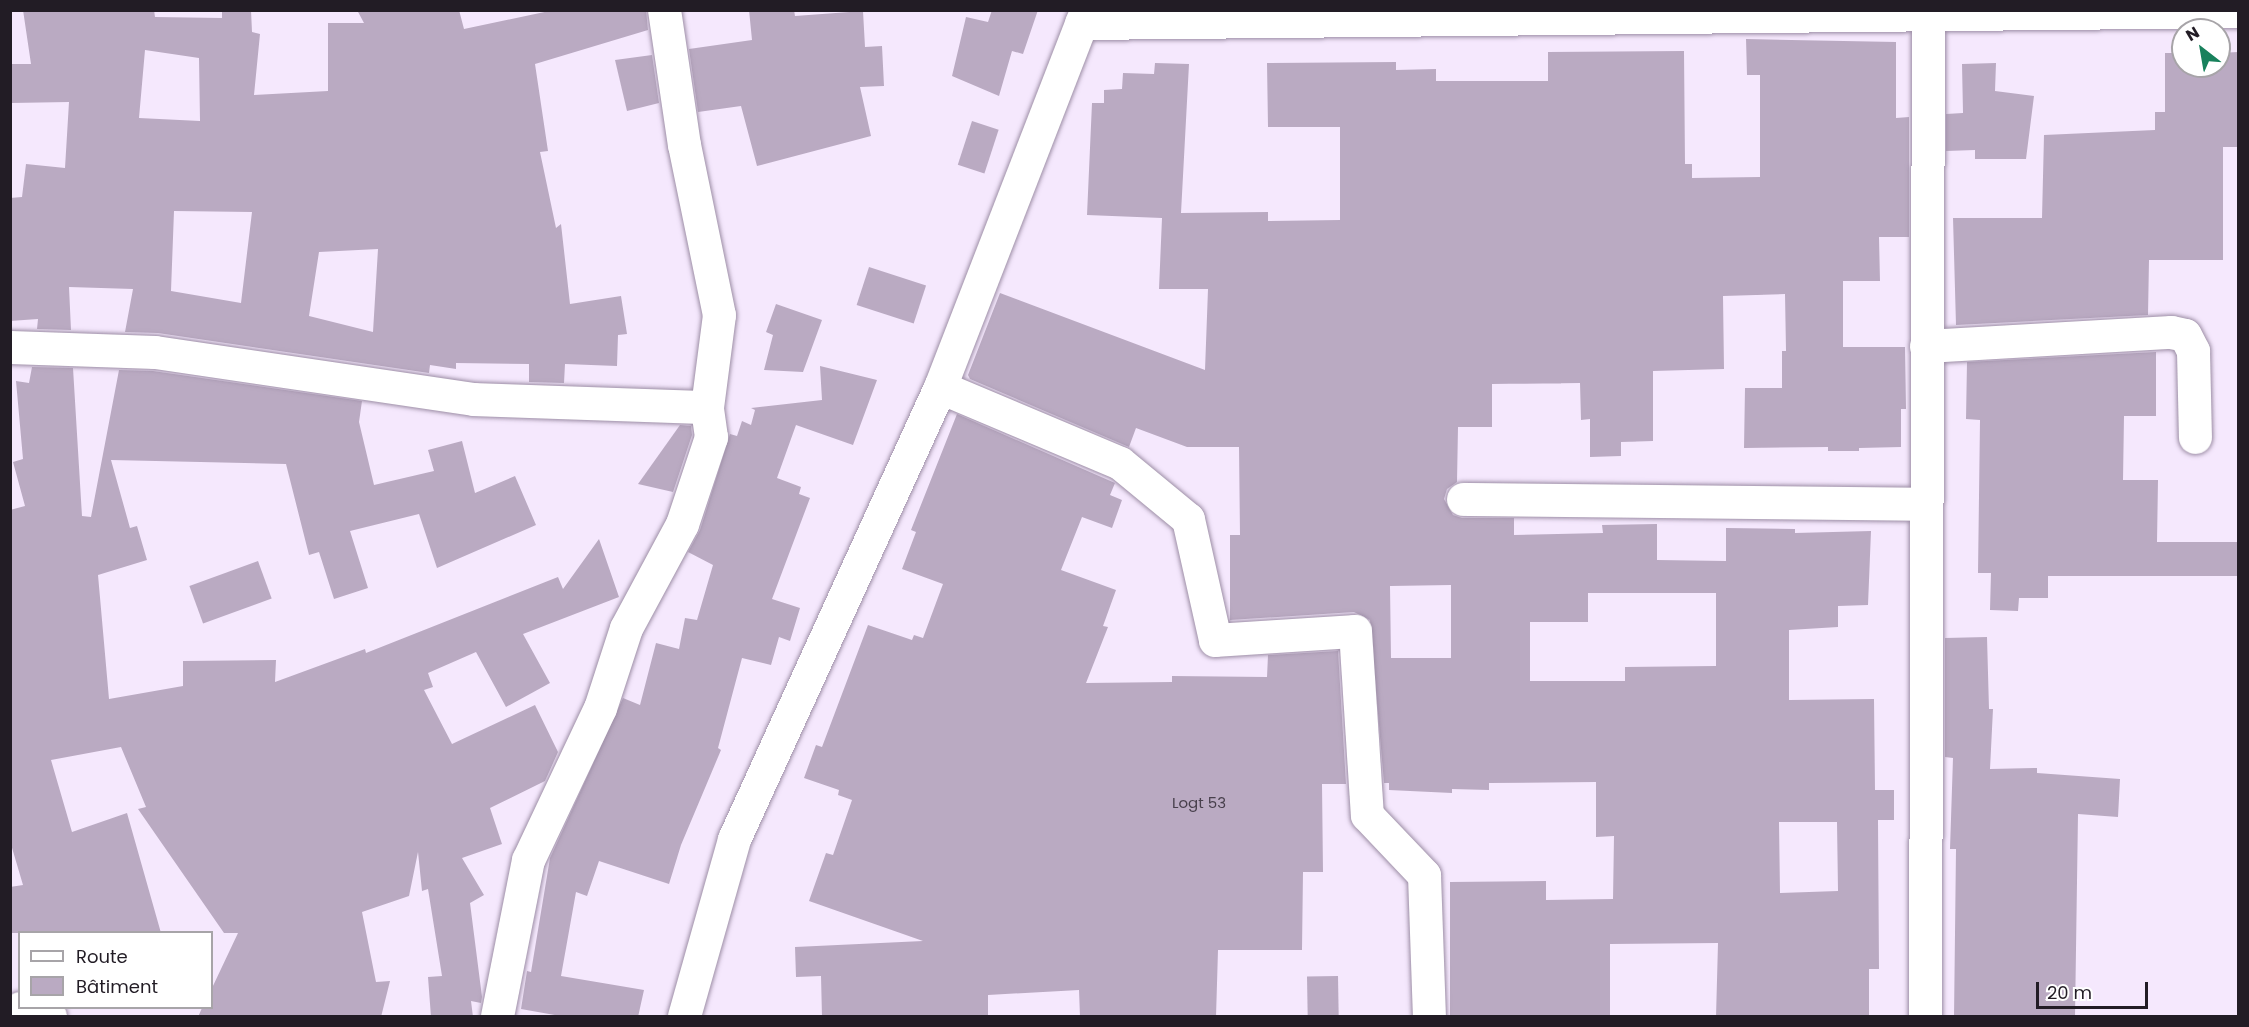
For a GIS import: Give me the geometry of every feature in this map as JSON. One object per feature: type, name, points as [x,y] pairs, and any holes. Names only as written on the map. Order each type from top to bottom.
[{"type":"street","points":[[497,1017],[528,860],[600,708],[626,628],[682,524],[711,437],[707,407],[719,315],[684,145],[664,10]]},
{"type":"street","points":[[684,1017],[734,839],[940,387],[1083,17],[1515,15],[1928,17],[2238,11]]},
{"type":"street","points":[[1925,1017],[1928,17]]},
{"type":"street","points":[[1926,346],[2171,332],[2185,335],[2193,351],[2195,436]]},
{"type":"street","points":[[10,347],[155,352],[474,399],[707,407]]},
{"type":"street","points":[[940,387],[1120,463],[1188,519],[1215,640],[1355,631],[1367,815],[1424,875],[1429,1017]]},
{"type":"street","points":[[1463,499],[1926,504]]},
{"type":"building","points":[[23,10],[154,10],[155,17],[222,18],[222,10],[251,10],[252,32],[260,34],[254,95],[328,91],[328,23],[364,23],[357,10],[459,10],[464,29],[554,10],[646,10],[648,30],[535,64],[548,151],[540,152],[556,228],[561,224],[570,304],[621,296],[627,334],[618,335],[617,366],[565,364],[564,383],[529,382],[529,364],[456,363],[456,369],[430,365],[429,373],[158,333],[125,332],[133,289],[69,287],[71,330],[37,329],[38,319],[10,321],[10,198],[22,197],[26,164],[65,168],[69,102],[11,103],[10,64],[31,64]],"holes":[[[145,50],[199,58],[200,121],[139,118]],[[174,211],[252,212],[241,303],[171,291]],[[378,249],[373,332],[309,316],[319,252]]]},
{"type":"building","points":[[749,10],[794,10],[795,16],[863,11],[865,47],[882,46],[884,86],[860,87],[871,136],[757,166],[741,106],[698,112],[689,49],[752,40]]},
{"type":"building","points":[[992,10],[1038,10],[1023,54],[1012,51],[999,96],[952,76],[966,17],[988,22]]},
{"type":"building","points":[[1746,39],[1896,42],[1896,118],[1909,117],[1909,237],[1879,237],[1880,281],[1843,281],[1843,347],[1905,347],[1906,409],[1901,409],[1901,447],[1859,448],[1859,451],[1828,451],[1828,447],[1744,448],[1745,388],[1782,388],[1782,351],[1786,351],[1785,294],[1723,296],[1724,369],[1653,371],[1653,441],[1621,442],[1621,456],[1590,457],[1590,419],[1581,420],[1580,383],[1492,384],[1492,427],[1458,427],[1457,482],[1447,489],[1444,499],[1453,515],[1462,518],[1514,518],[1514,535],[1603,533],[1602,525],[1657,524],[1657,560],[1726,561],[1726,528],[1795,529],[1795,533],[1871,531],[1868,605],[1838,606],[1838,627],[1789,630],[1789,700],[1874,699],[1875,790],[1894,790],[1894,820],[1878,820],[1879,969],[1869,969],[1869,1017],[1716,1017],[1718,943],[1610,944],[1610,1017],[1450,1017],[1450,882],[1546,881],[1546,900],[1613,899],[1614,836],[1596,837],[1596,782],[1489,783],[1489,790],[1452,789],[1452,793],[1389,790],[1389,783],[1384,783],[1370,620],[1354,612],[1230,620],[1230,535],[1240,535],[1239,447],[1187,447],[1136,428],[1129,447],[970,379],[968,375],[1000,293],[1205,370],[1208,289],[1159,289],[1162,218],[1087,215],[1092,103],[1104,103],[1104,90],[1122,89],[1123,73],[1154,74],[1155,63],[1189,64],[1181,213],[1268,212],[1268,221],[1340,220],[1340,127],[1268,127],[1267,63],[1396,62],[1396,70],[1436,69],[1436,81],[1548,81],[1548,52],[1684,51],[1685,164],[1692,164],[1692,178],[1760,177],[1760,75],[1747,75]],"holes":[[[1451,585],[1451,658],[1391,658],[1390,586]],[[1588,593],[1716,593],[1716,666],[1625,667],[1625,681],[1530,681],[1530,622],[1588,622]],[[1779,822],[1837,822],[1838,891],[1780,893]]]},
{"type":"building","points":[[2231,52],[2238,52],[2238,147],[2223,147],[2223,260],[2149,260],[2148,315],[1956,325],[1953,218],[2042,218],[2044,135],[2155,130],[2155,112],[2165,112],[2165,53],[2171,53],[2171,78],[2231,78]]},
{"type":"building","points":[[652,55],[659,103],[627,111],[615,60]]},
{"type":"building","points":[[1996,63],[1995,91],[2034,96],[2026,159],[1975,159],[1975,150],[1946,151],[1946,114],[1963,113],[1962,64]]},
{"type":"building","points":[[972,121],[999,130],[984,173],[958,165]]},
{"type":"building","points":[[869,267],[926,286],[914,324],[857,305]]},
{"type":"building","points":[[776,304],[822,320],[803,372],[764,370],[773,335],[766,332]]},
{"type":"building","points":[[2156,352],[2156,416],[2124,416],[2123,480],[2158,480],[2157,542],[2238,542],[2238,576],[2048,576],[2048,598],[2019,598],[2018,611],[1990,610],[1991,573],[1978,573],[1980,420],[1966,419],[1967,362]]},
{"type":"building","points":[[820,366],[877,380],[853,445],[796,425],[777,478],[801,487],[799,494],[810,498],[772,599],[800,608],[790,641],[779,637],[771,665],[742,658],[718,748],[721,750],[681,845],[669,884],[599,861],[587,896],[576,892],[561,976],[644,990],[638,1017],[566,1017],[521,1009],[527,971],[531,972],[550,858],[623,698],[640,705],[656,643],[679,649],[685,618],[697,620],[713,565],[688,552],[700,530],[730,434],[737,436],[742,421],[751,425],[755,410],[751,408],[822,400]]},
{"type":"building","points":[[32,367],[73,368],[82,516],[91,517],[119,370],[153,371],[362,401],[359,422],[374,485],[434,471],[428,450],[462,441],[475,493],[515,476],[536,525],[437,568],[419,514],[350,531],[368,588],[334,599],[319,552],[309,555],[286,464],[111,460],[130,528],[137,526],[147,560],[98,575],[109,699],[183,686],[183,661],[276,660],[275,682],[365,649],[366,653],[558,577],[563,589],[599,539],[619,597],[523,634],[550,683],[506,707],[476,652],[428,673],[433,687],[424,690],[452,744],[535,705],[558,752],[545,781],[490,808],[502,844],[462,858],[484,895],[470,903],[482,997],[481,1003],[471,1001],[473,1017],[431,1017],[428,977],[442,976],[428,889],[422,891],[418,852],[409,896],[362,912],[376,982],[390,981],[381,1017],[198,1017],[202,1009],[213,1009],[213,986],[238,933],[224,933],[138,809],[146,807],[121,747],[51,760],[72,832],[127,813],[160,931],[18,931],[18,933],[10,933],[10,887],[23,885],[10,841],[10,510],[25,506],[13,462],[23,459],[16,381],[29,383]]},
{"type":"building","points":[[957,414],[1115,483],[1110,495],[1122,500],[1112,528],[1082,517],[1061,570],[1116,590],[1103,626],[1108,627],[1086,683],[1172,682],[1172,676],[1267,677],[1268,655],[1338,651],[1346,784],[1322,784],[1323,872],[1303,872],[1302,950],[1218,950],[1216,1017],[1080,1017],[1079,990],[988,995],[988,1017],[822,1017],[821,976],[796,977],[795,947],[923,941],[809,901],[826,853],[833,855],[852,800],[838,795],[839,790],[804,778],[816,745],[822,747],[868,625],[912,640],[914,635],[923,638],[943,584],[902,569],[916,532],[911,530]]},
{"type":"building","points":[[680,425],[691,426],[692,435],[673,492],[638,484]]},
{"type":"building","points":[[258,561],[272,599],[203,624],[189,586]]},
{"type":"building","points":[[1987,637],[1989,709],[1993,709],[1990,769],[2037,768],[2037,773],[2120,779],[2118,817],[2078,814],[2075,1017],[1954,1017],[1956,849],[1950,849],[1953,758],[1945,757],[1945,638]]},
{"type":"building","points":[[1338,976],[1339,1016],[1308,1016],[1307,977]]}]
